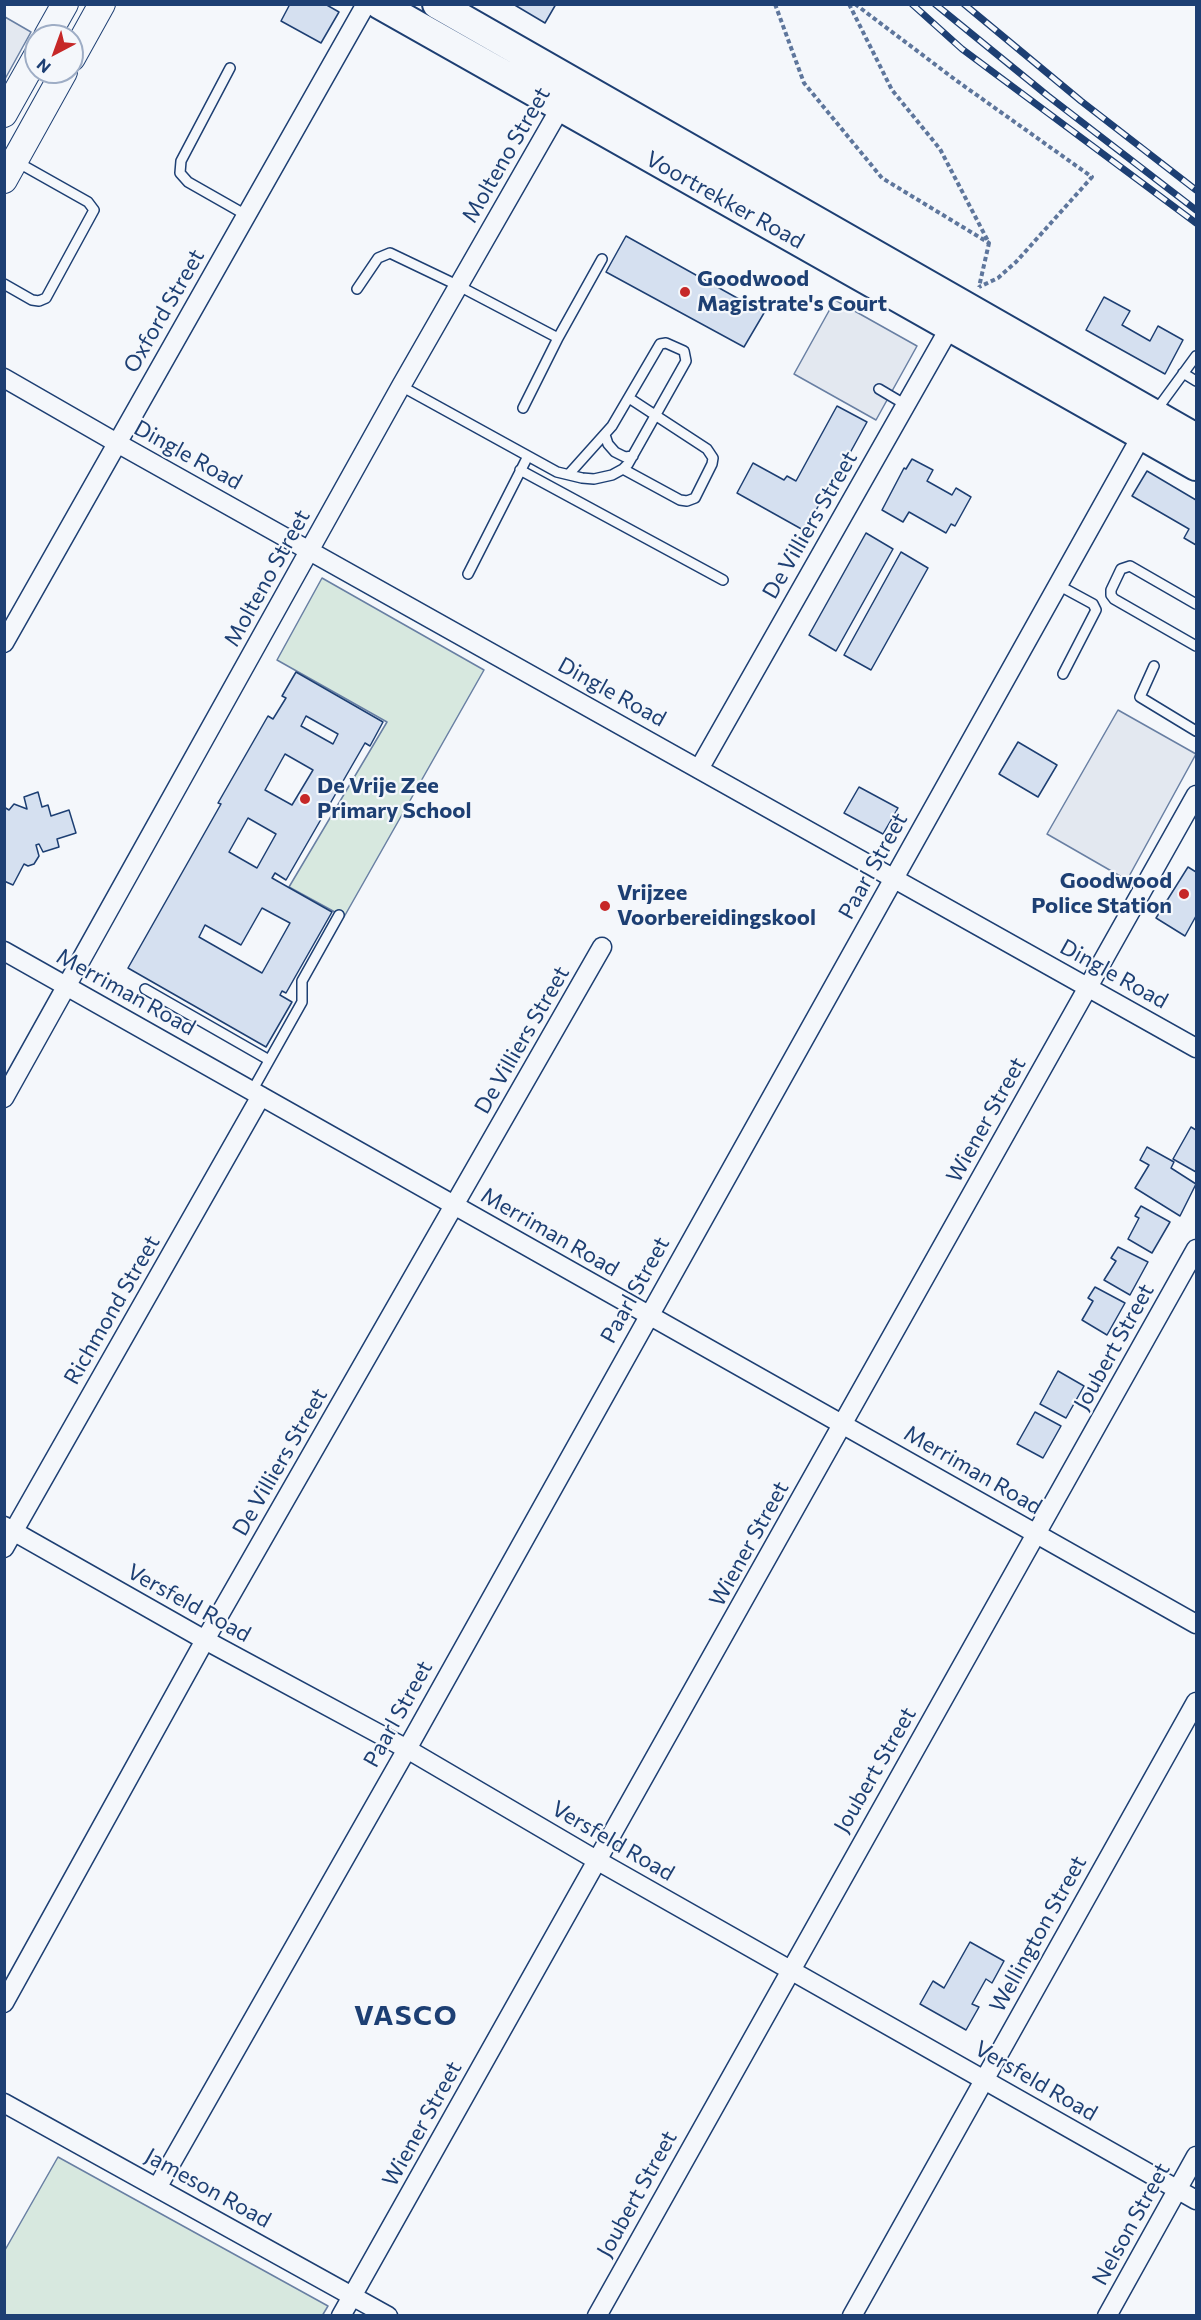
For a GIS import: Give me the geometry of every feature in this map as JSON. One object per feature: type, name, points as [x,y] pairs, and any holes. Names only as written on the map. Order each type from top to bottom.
[{"type":"main road","name":"Voortrekker Road","points":[[379,4],[568,95],[1147,425],[1197,466]]},
{"type":"main road","name":"Voortrekker Road","points":[[436,4],[568,95]]},
{"type":"main road","name":"Voortrekker Road","points":[[1147,425],[1197,438]]},
{"type":"street","points":[[54,24],[65,4]]},
{"type":"street","points":[[84,36],[102,4]]},
{"type":"street","name":"Oxford Street","points":[[4,643],[366,4]]},
{"type":"street","points":[[4,114],[16,85],[24,74]]},
{"type":"street","points":[[10,170],[57,84]]},
{"type":"street","name":"Molteno Street","points":[[4,1098],[401,386],[568,95]]},
{"type":"street","name":"De Villiers Street","points":[[699,769],[956,316]]},
{"type":"street","name":"Dingle Road","points":[[4,378],[1197,1048]]},
{"type":"street","name":"Paarl Street","points":[[158,2188],[1147,425]]},
{"type":"street","name":"Wiener Street","points":[[341,2316],[1197,795]]},
{"type":"street","name":"De Villiers Street","points":[[4,2002],[205,1640],[602,947]]},
{"type":"street","name":"Merriman Road","points":[[4,951],[1197,1624]]},
{"type":"street","name":"Richmond Street","points":[[4,1548],[9,1528],[256,1093]]},
{"type":"street","name":"Joubert Street","points":[[597,2316],[790,1969],[1197,1249]]},
{"type":"street","name":"Versfeld Road","points":[[9,1528],[205,1640],[406,1749],[598,1861],[1197,2200]]},
{"type":"street","name":"Wellington Street","points":[[852,2316],[1197,1702]]},
{"type":"street","name":"Jameson Road","points":[[4,2103],[388,2316]]},
{"type":"street","name":"Nelson Street","points":[[1107,2316],[1197,2156]]},
{"type":"lane","points":[[230,68],[181,161],[180,173],[188,182],[246,215]]},
{"type":"lane","points":[[4,284],[32,300],[39,301],[46,298],[94,210],[87,202],[10,170]]},
{"type":"lane","points":[[357,289],[378,258],[390,253],[558,338]]},
{"type":"lane","points":[[523,408],[558,338],[602,259]]},
{"type":"lane","points":[[401,386],[557,472],[594,479],[612,475],[623,469],[633,456],[686,361],[686,354],[682,349],[666,343],[660,344],[605,435],[569,474]]},
{"type":"lane","points":[[1147,425],[1197,356]]},
{"type":"lane","points":[[1183,373],[1197,381]]},
{"type":"lane","points":[[879,390],[906,405]]},
{"type":"lane","points":[[623,469],[680,501],[691,500],[698,493],[712,464],[710,453],[629,398]]},
{"type":"lane","points":[[605,435],[615,453],[624,457],[633,456]]},
{"type":"lane","points":[[468,573],[528,456]]},
{"type":"lane","points":[[520,470],[723,580]]},
{"type":"lane","points":[[1197,604],[1130,566],[1121,569],[1111,590],[1114,599],[1197,646]]},
{"type":"lane","points":[[1058,585],[1094,604],[1096,610],[1063,674]]},
{"type":"lane","points":[[1154,666],[1140,697],[1197,731]]},
{"type":"lane","points":[[256,1093],[269,1060],[302,1002],[302,981],[339,915]]},
{"type":"lane","points":[[145,989],[269,1060]]},
{"type":"path","points":[[775,4],[804,84],[882,178],[989,243]]},
{"type":"path","points":[[849,4],[892,90],[939,149],[989,243],[978,288],[998,278],[1016,262],[1092,177],[957,81],[855,4]]},
{"type":"shaded area","points":[[5,17],[24,28],[24,45],[5,79]]},
{"type":"shaded area","points":[[835,300],[917,346],[876,420],[794,374]]},
{"type":"shaded area","points":[[322,578],[484,670],[344,917],[289,887],[387,722],[277,660]]},
{"type":"shaded area","points":[[1118,710],[1196,754],[1127,880],[1047,834]]},
{"type":"shaded area","points":[[58,2157],[328,2306],[322,2316],[5,2315],[5,2250]]},
{"type":"building","points":[[290,4],[325,4],[339,12],[321,43],[281,21]]},
{"type":"building","points":[[513,4],[556,4],[545,23]]},
{"type":"building","name":"Goodwood Magistrate's Court","points":[[626,236],[764,313],[744,347],[606,272]]},
{"type":"building","points":[[1104,297],[1130,311],[1122,325],[1150,341],[1158,326],[1183,340],[1165,374],[1086,330]]},
{"type":"building","points":[[837,406],[867,422],[805,531],[737,493],[753,463],[784,480],[787,476],[796,481]]},
{"type":"building","points":[[912,459],[933,470],[927,481],[952,495],[956,488],[971,497],[955,526],[951,524],[946,533],[909,512],[903,522],[882,510],[904,468],[906,469]]},
{"type":"building","points":[[1147,471],[1196,500],[1196,545],[1184,538],[1189,529],[1132,496]]},
{"type":"building","points":[[866,533],[893,549],[836,651],[809,635]]},
{"type":"building","points":[[901,552],[928,568],[871,670],[844,655]]},
{"type":"building","points":[[296,672],[383,722],[370,746],[365,743],[286,880],[275,873],[272,878],[332,912],[286,993],[282,991],[280,995],[292,1002],[266,1047],[128,968],[268,716],[273,719],[286,698],[282,696]],"holes":[[[306,716],[338,734],[333,744],[301,726]],[[285,754],[313,770],[292,805],[265,790]],[[248,818],[276,834],[257,868],[229,852]],[[262,908],[290,923],[262,973],[199,937],[205,925],[241,945]]]},
{"type":"building","points":[[1018,742],[1057,765],[1038,797],[999,774]]},
{"type":"building","points":[[859,787],[898,808],[883,834],[844,813]]},
{"type":"building","points":[[38,792],[42,807],[48,805],[51,816],[69,810],[76,833],[57,839],[59,847],[43,852],[39,844],[36,845],[39,856],[34,864],[28,866],[24,864],[13,885],[4,881],[4,807],[9,810],[14,804],[27,809],[24,797]]},
{"type":"building","name":"Goodwood Police Station","points":[[1188,867],[1196,872],[1196,916],[1185,936],[1156,918]]},
{"type":"building","points":[[1191,1127],[1196,1130],[1196,1172],[1173,1159]]},
{"type":"building","points":[[1147,1147],[1174,1162],[1171,1168],[1196,1184],[1180,1216],[1135,1188],[1149,1165],[1140,1160]]},
{"type":"building","points":[[1141,1206],[1170,1222],[1152,1253],[1128,1239],[1139,1218],[1135,1216]]},
{"type":"building","points":[[1118,1247],[1148,1262],[1130,1295],[1104,1280],[1116,1261],[1111,1258]]},
{"type":"building","points":[[1095,1287],[1125,1303],[1107,1335],[1082,1320],[1093,1301],[1088,1298]]},
{"type":"building","points":[[1058,1371],[1084,1386],[1066,1418],[1040,1404]]},
{"type":"building","points":[[1035,1412],[1061,1426],[1043,1458],[1017,1444]]},
{"type":"building","points":[[970,1942],[1004,1961],[992,1983],[986,1979],[972,2004],[979,2007],[966,2030],[920,2004],[933,1981],[944,1988]]},
{"type":"railway","points":[[912,4],[962,49],[1196,223]]},
{"type":"railway","points":[[935,4],[1048,96],[1196,210]]},
{"type":"railway","points":[[964,4],[1081,101],[1196,190]]},
{"type":"place","name":"Goodwood Magistrate's Court","points":[[685,292]]},
{"type":"place","name":"De Vrije Zee Primary School","points":[[305,799]]},
{"type":"place","name":"Goodwood Police Station","points":[[1184,894]]},
{"type":"place","name":"Vrijzee Voorbereidingskool","points":[[605,906]]},
{"type":"district","name":"VASCO","points":[[406,2016]]}]
